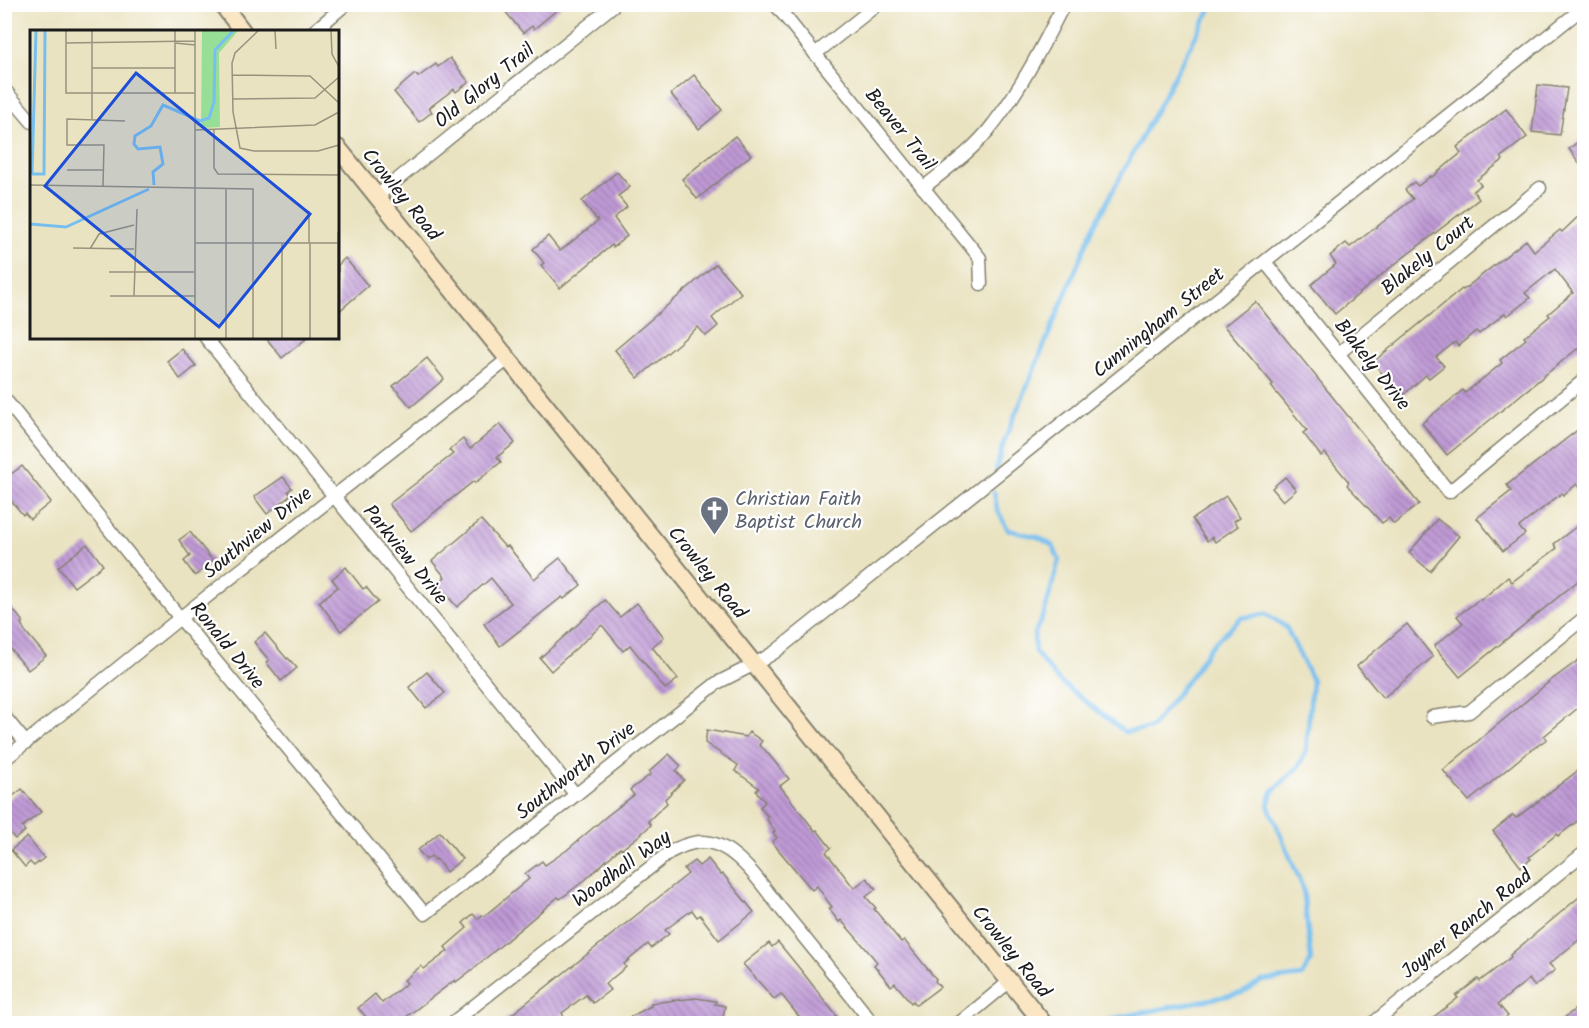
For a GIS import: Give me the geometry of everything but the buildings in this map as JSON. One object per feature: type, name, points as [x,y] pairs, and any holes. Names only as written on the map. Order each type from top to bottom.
[{"type":"main road","points":[[222,4],[242,30]]},
{"type":"main road","name":"Crowley Road","points":[[339,149],[1043,1023]]},
{"type":"street","points":[[315,30],[346,4]]},
{"type":"street","name":"Old Glory Trail","points":[[377,196],[615,4]]},
{"type":"street","name":"Beaver Trail","points":[[775,4],[980,258],[981,284]]},
{"type":"street","points":[[816,54],[878,4]]},
{"type":"street","points":[[923,188],[967,153],[994,124],[1023,82],[1064,4]]},
{"type":"street","name":"Cunningham Street","points":[[755,664],[775,652],[1584,7]]},
{"type":"street","points":[[4,89],[30,120]]},
{"type":"street","name":"Blakely Court","points":[[1339,353],[1540,188]]},
{"type":"street","name":"Blakely Drive","points":[[1265,262],[1449,492],[1584,380]]},
{"type":"street","name":"Parkview Drive","points":[[207,339],[576,795]]},
{"type":"street","name":"Southview Drive","points":[[4,760],[508,359]]},
{"type":"street","name":"Ronald Drive","points":[[4,398],[180,618],[425,914]]},
{"type":"street","points":[[1432,717],[1469,712],[1584,618]]},
{"type":"street","name":"Southworth Drive","points":[[425,914],[717,683],[755,664]]},
{"type":"street","points":[[4,716],[26,743]]},
{"type":"street","name":"Woodhall Way","points":[[451,1023],[670,852],[698,840],[724,848],[737,858],[760,883],[873,1023]]},
{"type":"street","name":"Joyner Ranch Road","points":[[1372,1023],[1584,853]]},
{"type":"street","points":[[958,1023],[1010,981]]},
{"type":"waterway","points":[[996,469],[1004,442],[1093,228],[1213,4]]},
{"type":"waterway","points":[[994,492],[997,509],[1008,530],[1038,537],[1053,546],[1059,560],[1045,611],[1034,635],[1035,652],[1058,680],[1125,732],[1151,728],[1210,647],[1241,618],[1266,614],[1286,627],[1312,680],[1306,752],[1298,767],[1272,792],[1268,805],[1303,888],[1311,960],[1302,976],[1262,981],[1242,993],[1115,1018],[1099,1024]]},
{"type":"place","name":"Christian Faith Baptist Church","points":[[714,536]]}]
